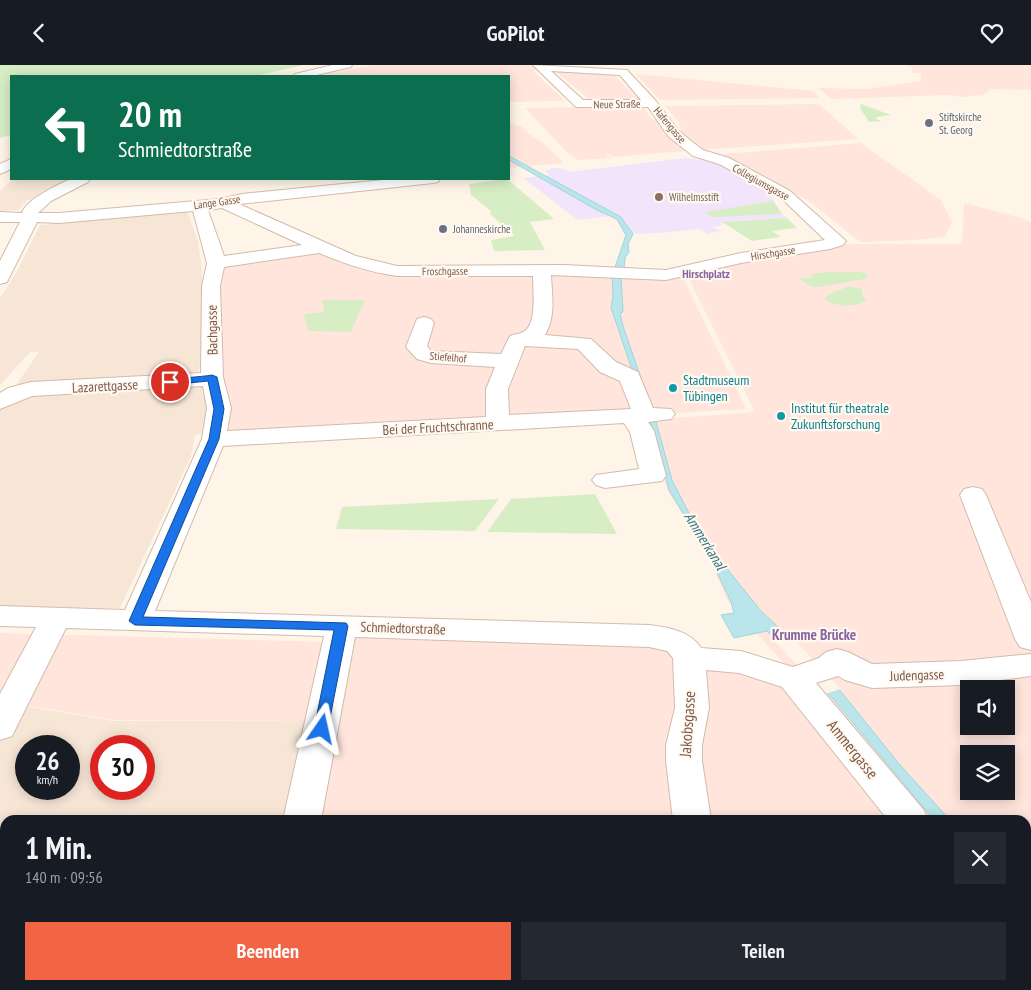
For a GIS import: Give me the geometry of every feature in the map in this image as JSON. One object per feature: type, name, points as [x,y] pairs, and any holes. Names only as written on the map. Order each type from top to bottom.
[{"type":"street","points":[[303,75],[348,65]]},
{"type":"street","name":"Hafengasse","points":[[539,66],[623,71],[677,137],[698,153]]},
{"type":"street","name":"Neue Straße","points":[[539,66],[580,104],[651,103]]},
{"type":"street","name":"Collegiumsgasse","points":[[698,153],[724,161],[785,194],[800,206],[819,227],[835,237],[837,241],[835,243]]},
{"type":"street","points":[[0,279],[30,217],[30,211],[33,206],[81,180]]},
{"type":"street","name":"Lange Gasse","points":[[0,217],[59,218],[198,206],[358,182],[408,180]]},
{"type":"street","name":"Froschgasse","points":[[223,203],[350,260],[387,270],[542,270],[681,273]]},
{"type":"street","name":"Bachgasse","points":[[135,621],[214,439],[219,409],[212,377],[211,286],[215,267],[215,255],[198,206]]},
{"type":"street","name":"Hirschgasse","points":[[681,273],[741,258],[835,243]]},
{"type":"street","points":[[215,267],[322,247]]},
{"type":"street","points":[[524,341],[538,333],[542,322],[542,270]]},
{"type":"street","name":"Stiefelhof","points":[[424,323],[416,347],[424,355],[508,361]]},
{"type":"street","points":[[498,424],[497,389],[517,340],[584,343],[608,367],[630,377],[646,416],[642,431],[653,476],[606,480]]},
{"type":"street","name":"Lazarettgasse","points":[[0,402],[16,393],[31,389],[195,381],[212,377]]},
{"type":"street","name":"Bei der Fruchtschranne","points":[[214,439],[646,416]]},
{"type":"street","points":[[973,495],[1031,639]]},
{"type":"street","name":"Schmiedtorstraße","points":[[0,616],[660,637],[678,643],[686,649],[689,658]]},
{"type":"street","points":[[0,727],[56,618]]},
{"type":"street","points":[[303,815],[342,626]]},
{"type":"street","points":[[689,658],[741,662],[794,679]]},
{"type":"street","name":"Jakobsgasse","points":[[689,658],[692,708],[684,745],[684,761],[691,815]]},
{"type":"street","name":"Judengasse","points":[[794,679],[837,661],[857,672],[872,676],[961,673],[1031,665]]},
{"type":"street","name":"Ammergasse","points":[[794,679],[906,815]]},
{"type":"shaded area","points":[[374,65],[531,65],[536,69],[533,71],[565,101],[510,102],[510,75],[322,75]]},
{"type":"shaded area","points":[[909,65],[1031,65],[1031,90],[990,89],[983,95],[961,97],[949,95],[831,99],[818,88],[867,89],[921,81],[921,73],[913,73],[912,67]]},
{"type":"shaded area","points":[[553,69],[612,73],[639,100],[591,101]]},
{"type":"shaded area","points":[[636,74],[814,91],[819,98],[660,100]]},
{"type":"shaded area","points":[[819,104],[858,139],[701,150],[683,135],[678,124],[681,124],[665,106]]},
{"type":"shaded area","points":[[642,106],[652,119],[657,121],[685,151],[613,157],[607,153],[605,154],[611,158],[578,160],[568,153],[525,108]]},
{"type":"shaded area","points":[[510,121],[515,126],[521,126],[543,143],[564,163],[510,168]]},
{"type":"shaded area","points":[[861,143],[941,200],[952,222],[945,237],[860,242],[810,202],[723,156],[723,154]]},
{"type":"shaded area","name":"Wilhelmsstift","points":[[685,158],[711,161],[768,192],[782,214],[787,218],[722,222],[721,226],[712,227],[721,231],[708,234],[699,229],[624,234],[617,221],[610,216],[578,220],[523,178],[550,175],[545,171],[554,168],[566,169],[569,172]]},
{"type":"shaded area","points":[[12,180],[72,180],[34,200],[27,200],[18,210],[0,211],[0,191]]},
{"type":"shaded area","points":[[964,203],[1031,222],[1031,815],[920,815],[727,600],[709,557],[667,490],[647,420],[755,412],[684,269],[828,244],[962,244]]},
{"type":"shaded area","points":[[187,210],[198,242],[201,262],[204,315],[199,373],[194,377],[17,384],[39,352],[30,352],[0,385],[0,298],[15,275],[40,225]]},
{"type":"shaded area","points":[[306,249],[366,265],[681,273],[746,409],[214,439],[216,263]]},
{"type":"shaded area","points":[[208,381],[208,431],[195,435],[191,456],[120,608],[0,607],[0,409],[10,399],[32,391]]},
{"type":"shaded area","points":[[0,633],[326,642],[310,721],[113,720],[0,701]]},
{"type":"shaded area","points":[[352,637],[663,648],[789,678],[889,815],[314,815]]},
{"type":"shaded area","points":[[0,702],[113,721],[310,721],[286,815],[0,815]]},
{"type":"green space","points":[[0,65],[304,65],[259,75],[10,75],[10,135],[0,138]]},
{"type":"green space","points":[[861,104],[891,115],[877,117],[876,119],[882,121],[869,122],[860,108]]},
{"type":"green space","points":[[508,180],[554,219],[530,222],[545,250],[494,251],[491,240],[514,236],[507,225],[502,225],[489,213],[492,212],[471,195],[469,184]]},
{"type":"green space","points":[[773,201],[782,214],[712,217],[704,212]]},
{"type":"green space","points":[[787,218],[797,228],[772,231],[781,237],[752,241],[722,222]]},
{"type":"green space","points":[[862,272],[869,275],[865,279],[819,287],[812,287],[799,279],[814,277],[811,274]]},
{"type":"green space","points":[[849,286],[862,289],[862,294],[867,300],[857,304],[839,305],[824,299],[829,294]]},
{"type":"green space","points":[[322,300],[365,300],[351,332],[308,331],[304,314],[324,312]]},
{"type":"green space","points":[[595,494],[617,534],[487,532],[511,499]]},
{"type":"green space","points":[[499,499],[475,531],[336,529],[342,507]]},
{"type":"water","name":"Ammerkanal","points":[[510,157],[621,217],[633,234],[628,244],[629,252],[625,258],[621,276],[623,312],[620,313],[657,425],[672,480],[690,515],[717,556],[761,611],[791,639],[843,694],[900,765],[945,815],[930,815],[834,700],[767,631],[734,638],[721,615],[734,613],[731,602],[709,556],[669,490],[654,434],[611,308],[613,296],[612,276],[626,235],[617,219],[595,209],[510,161]]},
{"type":"pier","points":[[791,636],[841,689],[825,694],[774,641]]},
{"type":"place","name":"Stiftskirche St. Georg","points":[[929,123]]},
{"type":"place","name":"Wilhelmsstift","points":[[659,197]]},
{"type":"place","name":"Johanneskirche","points":[[443,229]]},
{"type":"place","name":"Stadtmuseum Tübingen","points":[[673,388]]},
{"type":"place","name":"Institut für theatrale Zukunftsforschung","points":[[781,416]]},
{"type":"district","name":"Hirschplatz","points":[[706,274]]},
{"type":"district","name":"Krumme Brücke","points":[[814,635]]},
{"type":"route","points":[[170,382],[195,381],[212,377],[219,409],[214,439],[135,621],[342,626],[322,729]]}]
